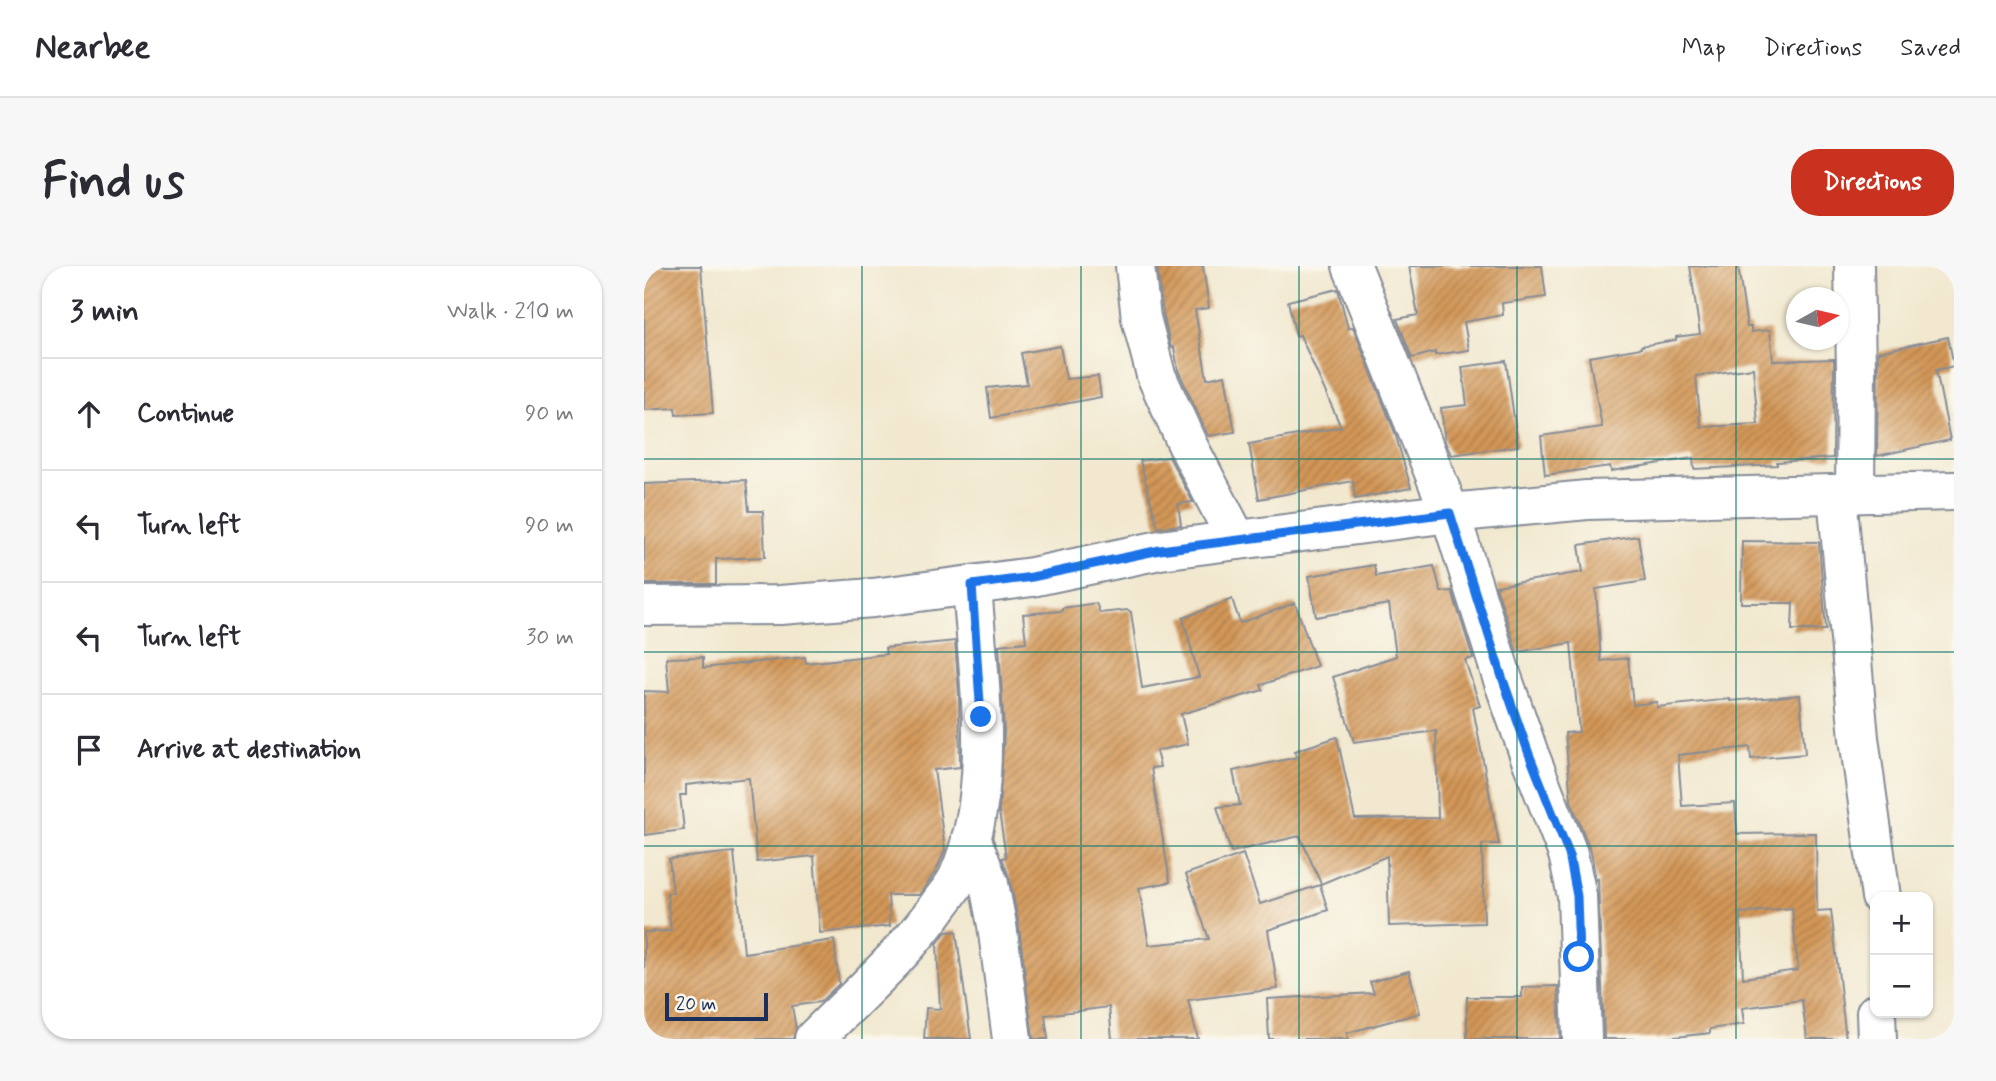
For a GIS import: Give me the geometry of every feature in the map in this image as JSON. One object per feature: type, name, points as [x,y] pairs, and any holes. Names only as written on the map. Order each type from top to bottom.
[{"type":"street","points":[[1135,266],[1141,318],[1156,374],[1188,446],[1237,540]]},
{"type":"street","points":[[1352,266],[1450,513],[1513,708],[1569,854],[1577,896],[1582,1039]]},
{"type":"street","points":[[1854,266],[1856,356],[1846,495],[1859,738],[1880,892]]},
{"type":"street","points":[[644,606],[780,605],[873,598],[1032,577],[1160,550],[1450,513],[1587,500],[1954,491]]},
{"type":"street","points":[[814,1039],[895,958],[931,917],[958,877],[971,838],[979,801],[981,758],[972,585]]},
{"type":"street","points":[[971,838],[989,884],[1012,1039]]},
{"type":"street","points":[[1876,1018],[1877,1039]]},
{"type":"building","points":[[644,266],[701,266],[713,413],[676,415],[675,408],[644,410]]},
{"type":"building","points":[[1157,266],[1203,266],[1209,308],[1195,310],[1207,379],[1225,375],[1235,432],[1208,436],[1178,370],[1174,347],[1171,348],[1163,314]]},
{"type":"building","points":[[1409,266],[1542,266],[1546,297],[1502,303],[1503,315],[1464,322],[1469,350],[1435,355],[1435,352],[1412,358],[1397,319],[1418,315]]},
{"type":"building","points":[[1690,266],[1738,266],[1747,327],[1751,327],[1751,332],[1770,330],[1773,361],[1834,359],[1833,458],[1777,462],[1777,465],[1694,469],[1693,458],[1611,471],[1610,466],[1545,475],[1541,436],[1602,427],[1589,357],[1700,334]],"holes":[[[1753,368],[1758,424],[1701,427],[1696,376]]]},
{"type":"building","points":[[1338,289],[1348,328],[1353,327],[1395,433],[1411,488],[1355,499],[1353,481],[1259,499],[1249,444],[1341,427],[1300,335],[1296,336],[1288,301]]},
{"type":"building","points":[[1948,337],[1954,366],[1936,370],[1950,440],[1877,456],[1878,352]]},
{"type":"building","points":[[1060,346],[1066,379],[1098,376],[1101,397],[991,418],[987,388],[1027,384],[1021,353]]},
{"type":"building","points":[[1506,361],[1518,446],[1451,455],[1445,442],[1441,408],[1467,405],[1462,367]]},
{"type":"building","points":[[1169,457],[1193,502],[1178,504],[1181,525],[1158,528],[1140,461]]},
{"type":"building","points":[[746,480],[749,511],[763,511],[765,557],[716,559],[716,584],[644,584],[644,484]]},
{"type":"building","points":[[1638,536],[1645,581],[1596,589],[1601,661],[1628,658],[1633,705],[1657,702],[1657,707],[1800,695],[1805,754],[1751,759],[1750,747],[1678,755],[1682,806],[1735,803],[1737,834],[1816,833],[1817,911],[1831,910],[1846,1039],[1807,1039],[1802,1000],[1742,1008],[1744,1024],[1710,1029],[1710,1033],[1657,1039],[1604,1039],[1598,879],[1596,880],[1591,852],[1571,801],[1565,733],[1579,732],[1571,643],[1517,652],[1496,586],[1583,572],[1579,545]],"holes":[[[1792,908],[1798,970],[1743,978],[1740,913]]]},
{"type":"building","points":[[1742,541],[1819,542],[1826,630],[1792,630],[1793,603],[1741,603]]},
{"type":"building","points":[[1374,565],[1376,576],[1434,566],[1441,592],[1452,591],[1473,658],[1465,660],[1480,706],[1473,708],[1499,844],[1482,844],[1484,923],[1389,926],[1387,856],[1321,884],[1300,836],[1231,852],[1217,807],[1240,805],[1233,771],[1297,757],[1295,751],[1337,737],[1355,819],[1438,818],[1436,731],[1354,742],[1333,677],[1396,656],[1389,604],[1316,617],[1309,576]]},
{"type":"building","points":[[1232,599],[1240,623],[1295,603],[1317,666],[1261,685],[1263,690],[1181,714],[1188,744],[1156,751],[1160,767],[1151,768],[1170,882],[1139,888],[1149,945],[1209,939],[1186,874],[1243,854],[1260,904],[1320,885],[1328,910],[1268,930],[1278,989],[1188,1000],[1198,1039],[1112,1039],[1109,1007],[1045,1015],[1048,1039],[1033,1039],[1018,921],[1010,880],[1002,858],[1006,857],[999,812],[1004,731],[999,645],[1026,642],[1023,614],[1062,611],[1062,608],[1096,603],[1100,613],[1131,612],[1142,688],[1199,677],[1183,618]]},
{"type":"building","points":[[955,641],[960,767],[934,770],[945,850],[936,871],[919,895],[888,895],[890,926],[820,933],[814,856],[757,862],[749,778],[686,785],[686,795],[680,795],[684,830],[644,835],[644,691],[669,692],[666,658],[703,657],[703,668],[805,657],[806,663],[886,654],[885,648]]},
{"type":"building","points":[[734,852],[744,953],[834,940],[839,984],[820,1002],[792,1006],[796,1029],[793,1039],[644,1039],[644,932],[671,931],[667,893],[673,893],[669,859]]},
{"type":"building","points":[[956,931],[971,1039],[924,1039],[926,1008],[940,1009],[937,944],[946,932]]},
{"type":"building","points":[[1409,971],[1420,1013],[1347,1033],[1348,1039],[1269,1039],[1267,999],[1374,993],[1370,982]]},
{"type":"building","points":[[1558,986],[1560,1039],[1467,1039],[1467,997],[1522,997],[1522,987]]},
{"type":"route","points":[[981,717],[972,585],[1032,577],[1160,550],[1450,513],[1501,674],[1569,854],[1577,896],[1579,957]]}]
